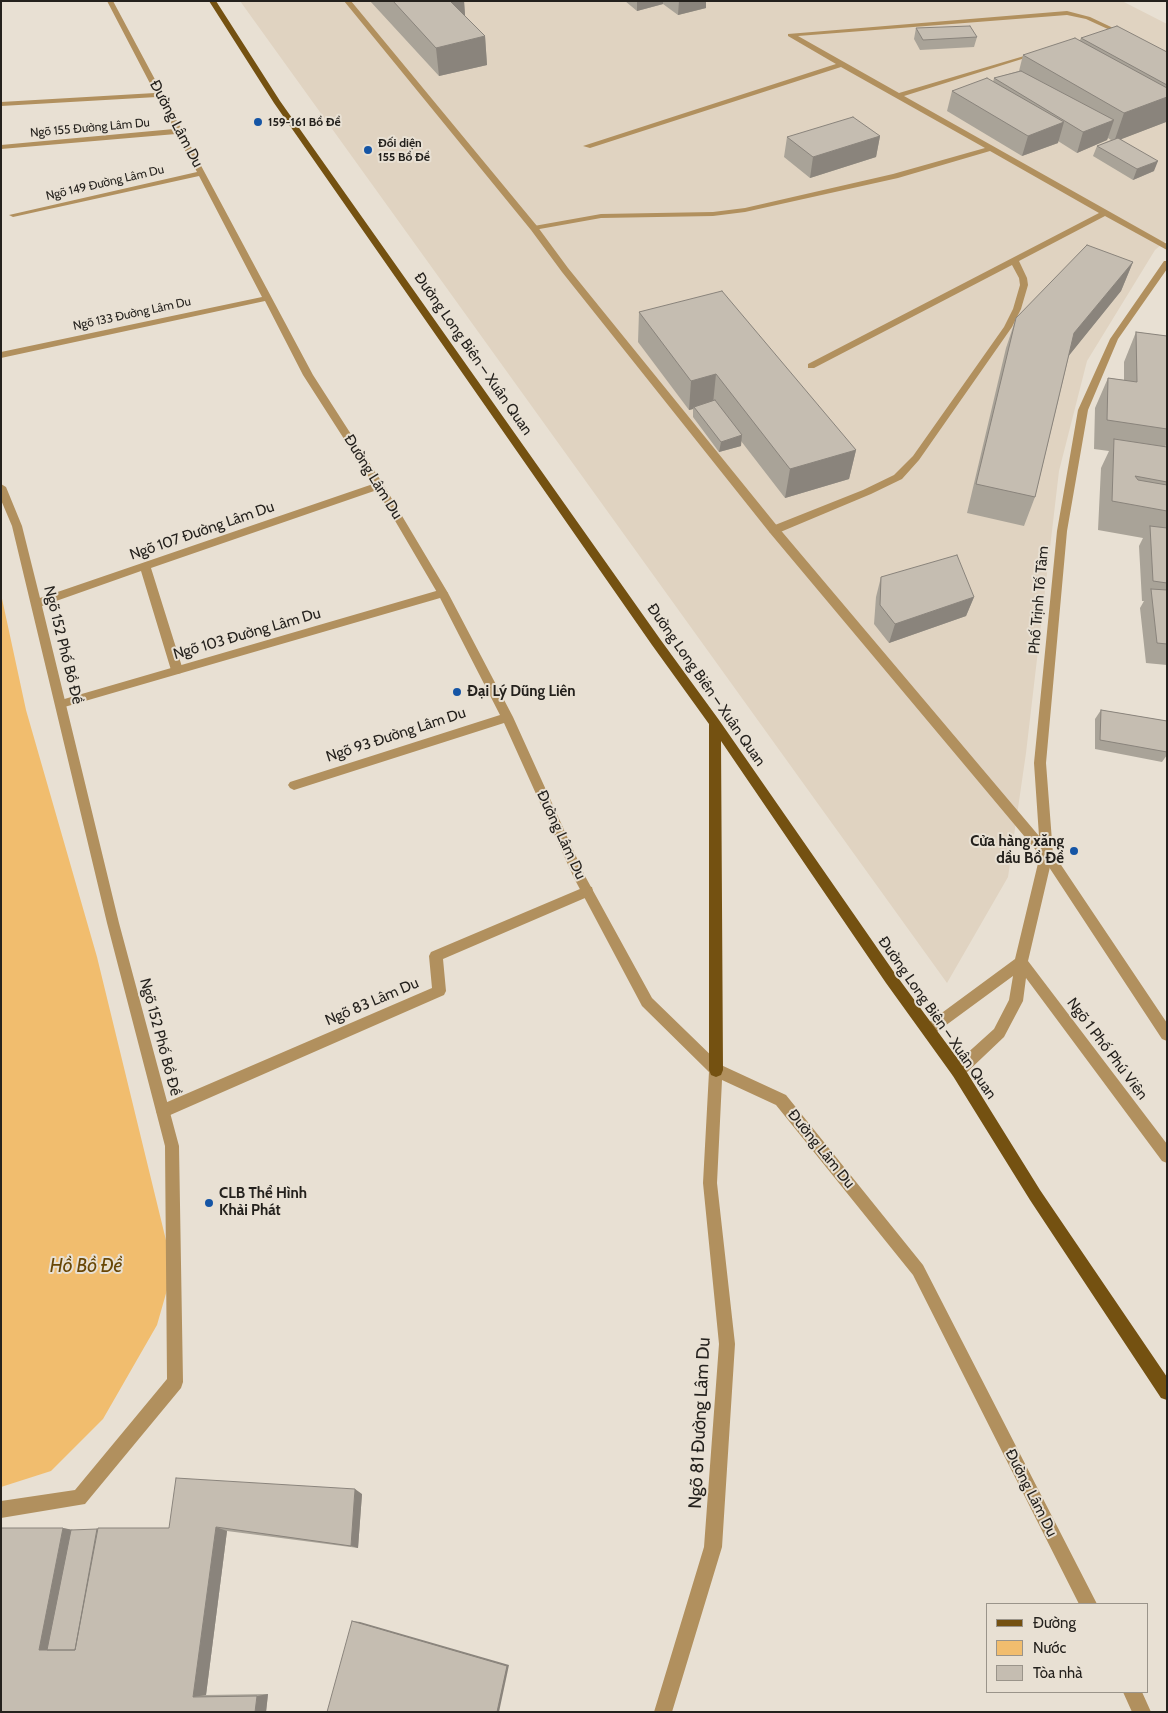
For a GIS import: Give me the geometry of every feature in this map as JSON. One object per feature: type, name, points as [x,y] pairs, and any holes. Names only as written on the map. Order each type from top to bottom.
[{"type":"main road","name":"Đường Long Biên – Xuân Quan","points":[[212,1],[283,109],[958,1071],[1035,1195],[1167,1392]]},
{"type":"main road","points":[[715,723],[716,1070]]},
{"type":"street","name":"Đường Lâm Du","points":[[110,1],[308,375],[379,486],[443,593],[507,717],[587,891],[647,1002],[716,1070],[782,1100],[918,1270],[1087,1603]]},
{"type":"street","points":[[347,1],[534,228],[571,278],[774,530],[1047,854],[1167,1035]]},
{"type":"street","points":[[1136,40],[1088,18],[1068,13],[790,35],[1167,248]]},
{"type":"street","points":[[1097,35],[1115,29]]},
{"type":"street","points":[[898,96],[1043,51]]},
{"type":"street","points":[[587,146],[842,64]]},
{"type":"street","points":[[1,104],[161,95]]},
{"type":"street","name":"Ngõ 155 Đường Lâm Du","points":[[1,147],[180,131]]},
{"type":"street","points":[[534,228],[601,216],[713,214],[745,210],[895,176],[990,149]]},
{"type":"street","name":"Ngõ 149 Đường Lâm Du","points":[[13,216],[202,173]]},
{"type":"street","points":[[811,366],[1105,213]]},
{"type":"street","points":[[774,530],[867,492],[898,477],[916,458],[1008,327],[1017,310],[1024,286],[1023,278],[1014,260]]},
{"type":"street","name":"Phố Trịnh Tố Tâm","points":[[958,1071],[999,1033],[1016,1001],[1021,962],[1047,854],[1040,764],[1062,531],[1082,410],[1114,339],[1167,263]]},
{"type":"street","name":"Ngõ 133 Đường Lâm Du","points":[[1,355],[268,298]]},
{"type":"street","name":"Ngõ 107 Đường Lâm Du","points":[[35,604],[379,486]]},
{"type":"street","name":"Ngõ 152 Phố Bồ Đề","points":[[1,487],[16,526],[114,923],[172,1146],[175,1382],[78,1498],[1,1510]]},
{"type":"street","points":[[145,566],[177,670]]},
{"type":"street","name":"Ngõ 103 Đường Lâm Du","points":[[61,704],[443,593]]},
{"type":"street","name":"Ngõ 93 Đường Lâm Du","points":[[294,785],[507,717]]},
{"type":"street","name":"Ngõ 83 Lâm Du","points":[[163,1111],[439,991],[436,956],[587,891]]},
{"type":"street","points":[[929,1030],[1021,962]]},
{"type":"street","name":"Ngõ 1 Phố Phú Viên","points":[[1021,962],[1167,1156]]},
{"type":"street","name":"Ngõ 81 Đường Lâm Du","points":[[663,1712],[713,1548],[727,1344],[710,1182],[716,1070]]},
{"type":"street","points":[[1132,1693],[1142,1712]]},
{"type":"shaded area","points":[[240,1],[1122,1],[1167,24],[1167,240],[1155,250],[1087,361],[1059,471],[1026,753],[1008,877],[947,983]]},
{"type":"water","name":"Hồ Bồ Đề","points":[[1,594],[26,710],[97,957],[173,1269],[157,1325],[103,1419],[51,1471],[1,1487]]},
{"type":"building","points":[[393,1],[456,1],[451,2],[485,36],[436,48]]},
{"type":"building","points":[[970,26],[977,37],[923,40],[916,28]]},
{"type":"building","points":[[1117,26],[1167,52],[1167,85],[1081,38]]},
{"type":"building","points":[[1075,38],[1167,88],[1167,97],[1124,113],[1023,55]]},
{"type":"building","points":[[1021,71],[1114,120],[1083,132],[994,78]]},
{"type":"building","points":[[987,78],[1064,122],[1028,136],[952,91]]},
{"type":"building","points":[[853,117],[880,136],[813,157],[787,137]]},
{"type":"building","points":[[1118,138],[1158,161],[1137,169],[1097,146]]},
{"type":"building","points":[[1087,245],[1133,262],[1074,333],[1035,497],[976,484],[1016,318]]},
{"type":"building","points":[[722,291],[856,450],[790,469],[716,374],[691,381],[639,312]]},
{"type":"building","points":[[1136,332],[1167,336],[1167,429],[1107,420],[1108,378],[1137,382]]},
{"type":"building","points":[[715,400],[742,435],[721,442],[694,407]]},
{"type":"building","points":[[1114,439],[1167,447],[1167,482],[1135,476],[1138,480],[1167,485],[1167,511],[1112,501]]},
{"type":"building","points":[[1150,526],[1167,528],[1167,583],[1153,581]]},
{"type":"building","points":[[957,555],[974,597],[895,624],[880,605],[881,577]]},
{"type":"building","points":[[1151,589],[1167,590],[1167,644],[1157,643]]},
{"type":"building","points":[[1101,710],[1167,721],[1167,752],[1100,740]]},
{"type":"building","points":[[176,1478],[355,1489],[351,1546],[216,1527],[193,1697],[257,1696],[255,1712],[1,1712],[1,1528],[63,1528],[39,1650],[75,1650],[98,1528],[169,1528]]},
{"type":"building","points":[[97,1529],[75,1650],[47,1650],[71,1530]]},
{"type":"building","points":[[352,1621],[507,1666],[497,1712],[327,1712]]},
{"type":"place","name":"159-161 Bồ Đề","points":[[258,122]]},
{"type":"place","name":"Đối diện 155 Bồ Đề","points":[[368,150]]},
{"type":"place","name":"Đại Lý Dũng Liên","points":[[457,692]]},
{"type":"place","name":"Cửa hàng xăng dầu Bồ Đề","points":[[1074,851]]},
{"type":"place","name":"CLB Thể Hình Khải Phát","points":[[209,1203]]}]
